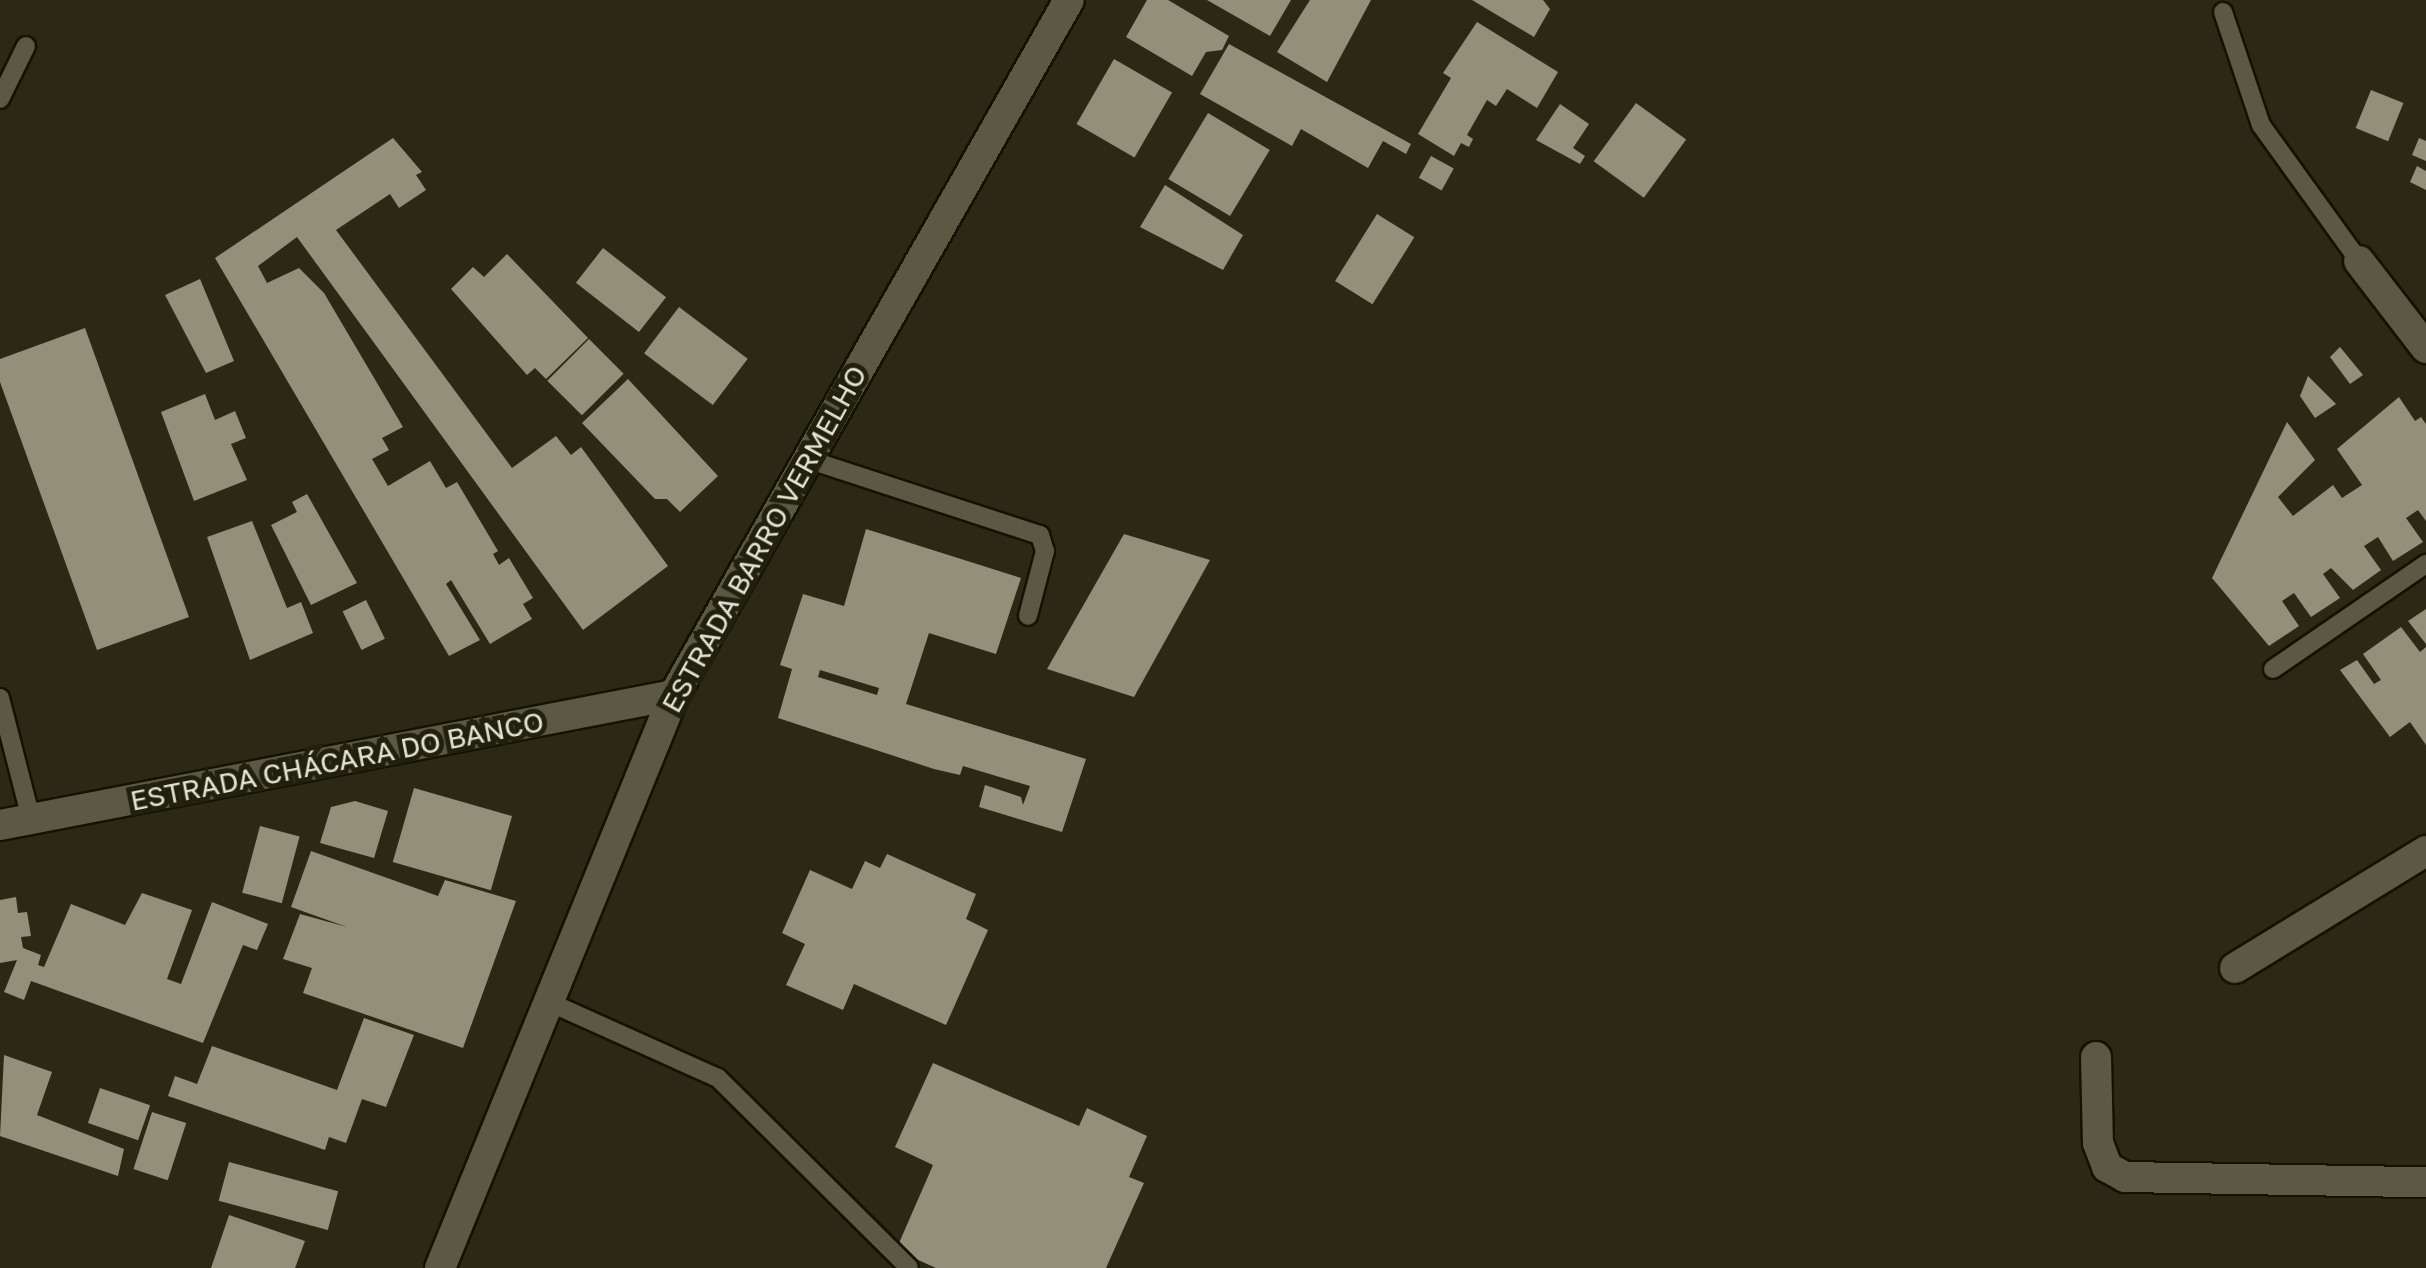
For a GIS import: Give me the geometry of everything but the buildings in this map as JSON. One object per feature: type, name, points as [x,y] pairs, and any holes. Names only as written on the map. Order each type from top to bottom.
[{"type":"street","name":"ESTRADA BARRO VERMELHO","points":[[440,1268],[674,695],[1069,0]]},
{"type":"street","points":[[2359,261],[2426,348]]},
{"type":"street","name":"ESTRADA CHÁCARA DO BANCO","points":[[0,825],[674,695]]},
{"type":"street","points":[[2235,968],[2426,851]]},
{"type":"street","points":[[2096,1057],[2098,1143],[2107,1168],[2124,1178],[2426,1182]]},
{"type":"lane","points":[[2223,12],[2261,125],[2359,261]]},
{"type":"lane","points":[[0,98],[26,46]]},
{"type":"lane","points":[[807,458],[1040,535],[1045,551],[1028,616]]},
{"type":"lane","points":[[2272,668],[2426,564]]},
{"type":"lane","points":[[0,698],[30,820]]},
{"type":"lane","points":[[551,1004],[718,1078],[909,1268]]}]
